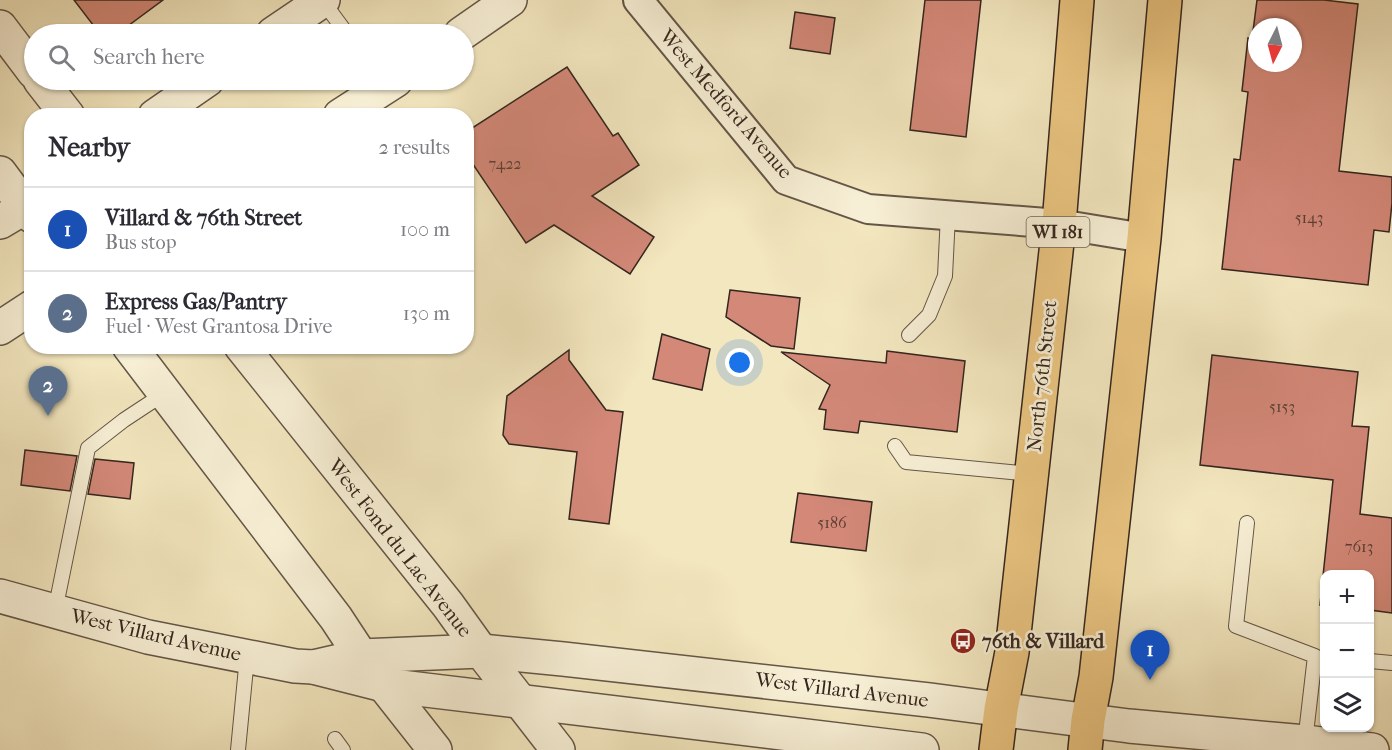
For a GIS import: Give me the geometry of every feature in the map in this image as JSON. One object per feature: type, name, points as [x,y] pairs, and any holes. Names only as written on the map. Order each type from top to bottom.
[{"type":"main road","name":"North 76th Street","points":[[996,750],[1012,652],[1059,224],[1077,0]]},
{"type":"main road","points":[[1087,735],[1096,677],[1144,238],[1165,0]]},
{"type":"street","points":[[288,24],[323,0]]},
{"type":"street","points":[[474,25],[510,0]]},
{"type":"street","name":"West Medford Avenue","points":[[638,0],[786,180],[868,210],[1059,224],[1144,238]]},
{"type":"street","points":[[0,27],[24,59]]},
{"type":"street","points":[[48,90],[62,108]]},
{"type":"street","points":[[167,108],[193,90]]},
{"type":"street","points":[[351,108],[375,90]]},
{"type":"street","points":[[0,173],[22,212]]},
{"type":"street","points":[[0,328],[24,312]]},
{"type":"street","points":[[135,354],[336,618],[425,747]]},
{"type":"street","name":"West Fond du Lac Avenue","points":[[247,354],[448,605],[558,750]]},
{"type":"street","name":"West Villard Avenue","points":[[0,596],[148,637],[295,666],[313,667],[384,685],[922,750]]},
{"type":"street","name":"West Villard Avenue","points":[[313,667],[361,656],[481,651],[587,661],[1001,710],[1087,735],[1129,726],[1304,746],[1372,750]]},
{"type":"lane","points":[[323,0],[339,24]]},
{"type":"lane","points":[[909,335],[929,315],[945,276],[948,216]]},
{"type":"lane","points":[[55,611],[88,448],[124,420],[165,393]]},
{"type":"lane","points":[[895,446],[906,462],[1031,474]]},
{"type":"lane","points":[[1247,524],[1236,626],[1320,657],[1304,746]]},
{"type":"lane","points":[[238,750],[247,656]]},
{"type":"lane","points":[[1374,661],[1392,663]]},
{"type":"building","points":[[74,0],[163,0],[131,24],[92,24]]},
{"type":"building","points":[[925,0],[981,0],[966,137],[910,130]]},
{"type":"building","points":[[1257,0],[1324,0],[1358,4],[1339,171],[1392,177],[1389,232],[1374,230],[1368,285],[1222,269],[1234,159],[1240,160],[1248,92],[1242,91],[1248,38],[1248,72],[1302,72],[1302,18],[1255,18]]},
{"type":"building","points":[[795,12],[835,18],[830,54],[790,48]]},
{"type":"building","points":[[567,67],[613,136],[618,133],[639,165],[592,196],[654,237],[630,274],[554,225],[526,243],[474,166],[474,127]]},
{"type":"building","points":[[730,290],[800,298],[794,349],[771,346],[726,317]]},
{"type":"building","points":[[662,334],[710,349],[702,390],[653,379]]},
{"type":"building","points":[[569,350],[569,360],[606,410],[623,412],[609,524],[569,519],[577,452],[509,444],[503,435],[507,396]]},
{"type":"building","points":[[887,351],[965,361],[957,432],[860,421],[858,433],[824,429],[826,410],[819,409],[830,385],[781,352],[886,363]]},
{"type":"building","points":[[1212,355],[1358,372],[1352,426],[1369,427],[1360,514],[1392,518],[1392,613],[1374,611],[1374,570],[1324,570],[1333,480],[1200,465]]},
{"type":"building","points":[[25,450],[77,456],[70,491],[21,485]]},
{"type":"building","points":[[95,459],[134,463],[130,499],[88,494]]},
{"type":"building","points":[[798,493],[872,502],[866,551],[791,542]]},
{"type":"place","name":"Express Gas/Pantry","points":[[48,416]]},
{"type":"place","name":"76th & Villard","points":[[963,641]]},
{"type":"place","name":"Villard & 76th Street","points":[[1150,680]]}]
